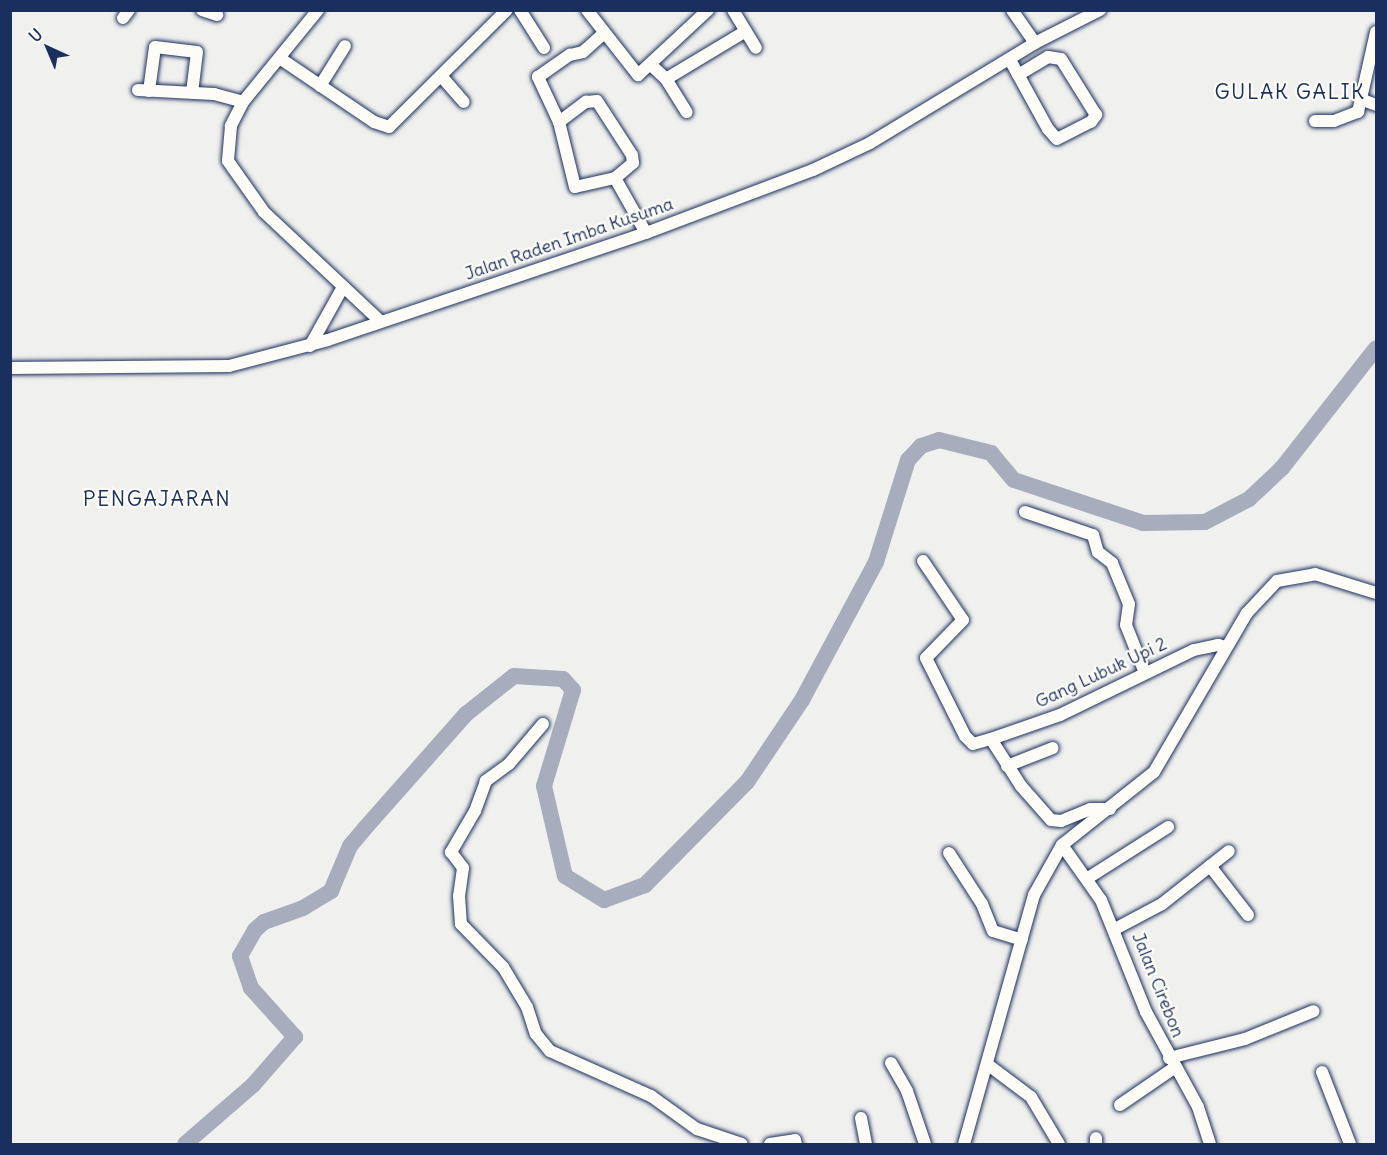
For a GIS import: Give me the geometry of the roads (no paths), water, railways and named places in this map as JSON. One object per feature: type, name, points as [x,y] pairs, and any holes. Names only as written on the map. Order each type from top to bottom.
[{"type":"street","points":[[202,10],[217,15]]},
{"type":"street","points":[[318,10],[243,102],[227,147],[233,172],[264,212],[380,321]]},
{"type":"street","points":[[280,59],[374,122],[389,127],[442,77],[507,10]]},
{"type":"street","points":[[519,10],[544,48]]},
{"type":"street","points":[[587,10],[603,34],[636,74],[650,64],[708,10]]},
{"type":"street","points":[[733,10],[756,48]]},
{"type":"street","points":[[1012,10],[1035,43]]},
{"type":"street","name":"Jalan Raden Imba Kusuma","points":[[10,368],[229,366],[310,346],[646,234],[813,170],[870,143],[1035,43],[1100,10]]},
{"type":"street","points":[[666,78],[746,31]]},
{"type":"street","points":[[1315,121],[1346,119],[1358,112],[1363,100],[1377,32]]},
{"type":"street","points":[[559,122],[586,102],[597,101],[632,155],[633,163],[615,178],[575,187],[559,122],[541,86],[541,72],[570,55],[583,52],[603,34]]},
{"type":"street","points":[[320,86],[345,46]]},
{"type":"street","points":[[192,93],[197,52],[155,47],[144,90],[192,93],[214,94],[243,102]]},
{"type":"street","points":[[1010,60],[1018,75],[1057,139],[1091,122],[1095,115],[1061,59],[1047,57],[1018,75]]},
{"type":"street","points":[[650,64],[666,78],[687,112]]},
{"type":"street","points":[[442,77],[464,102]]},
{"type":"street","points":[[1363,100],[1377,105]]},
{"type":"street","points":[[615,178],[646,234]]},
{"type":"street","points":[[310,346],[343,287]]},
{"type":"street","points":[[1025,512],[1093,535],[1098,552],[1112,563],[1129,604],[1126,625],[1145,673]]},
{"type":"street","points":[[923,561],[963,620],[927,661],[940,679],[965,736],[973,744],[990,739],[1007,766],[1056,822],[1090,809],[1110,809]]},
{"type":"street","points":[[964,1144],[1034,895],[1062,844],[1139,788],[1160,764],[1247,613],[1277,581],[1315,574],[1377,593]]},
{"type":"street","name":"Gang Lubuk Upi 2","points":[[990,739],[1060,715],[1194,650],[1218,645],[1226,647]]},
{"type":"street","points":[[543,724],[509,764],[486,781],[475,811],[452,852],[463,868],[459,896],[462,924],[504,967],[527,1007],[536,1034],[550,1051],[651,1096],[697,1130],[742,1144]]},
{"type":"street","points":[[1007,766],[1053,748]]},
{"type":"street","points":[[1088,878],[1168,827]]},
{"type":"street","name":"Jalan Cirebon","points":[[1062,844],[1088,878],[1115,929],[1146,1012],[1171,1063],[1198,1107],[1210,1144]]},
{"type":"street","points":[[1115,929],[1149,913],[1228,851]]},
{"type":"street","points":[[949,853],[982,904],[993,931],[1022,940]]},
{"type":"street","points":[[1210,866],[1248,915]]},
{"type":"street","points":[[1120,1106],[1171,1063],[1245,1039],[1314,1011]]},
{"type":"street","points":[[891,1063],[907,1091],[925,1144]]},
{"type":"street","points":[[987,1064],[1032,1097],[1059,1144]]},
{"type":"street","points":[[1322,1072],[1350,1144]]},
{"type":"street","points":[[861,1118],[866,1144]]},
{"type":"street","points":[[770,1144],[795,1140],[796,1144]]},
{"type":"waterway","points":[[185,1144],[253,1085],[295,1037],[251,988],[240,956],[255,930],[264,922],[303,908],[331,891],[350,846],[366,827],[466,714],[514,676],[563,679],[573,690],[544,786],[565,876],[604,900],[645,885],[747,782],[802,700],[876,562],[908,460],[921,446],[939,440],[991,453],[1014,480],[1143,523],[1205,522],[1249,499],[1282,468],[1376,348]]},
{"type":"district","name":"GULAK GALIK","points":[[1290,92]]},
{"type":"district","name":"PENGAJARAN","points":[[157,499]]}]
